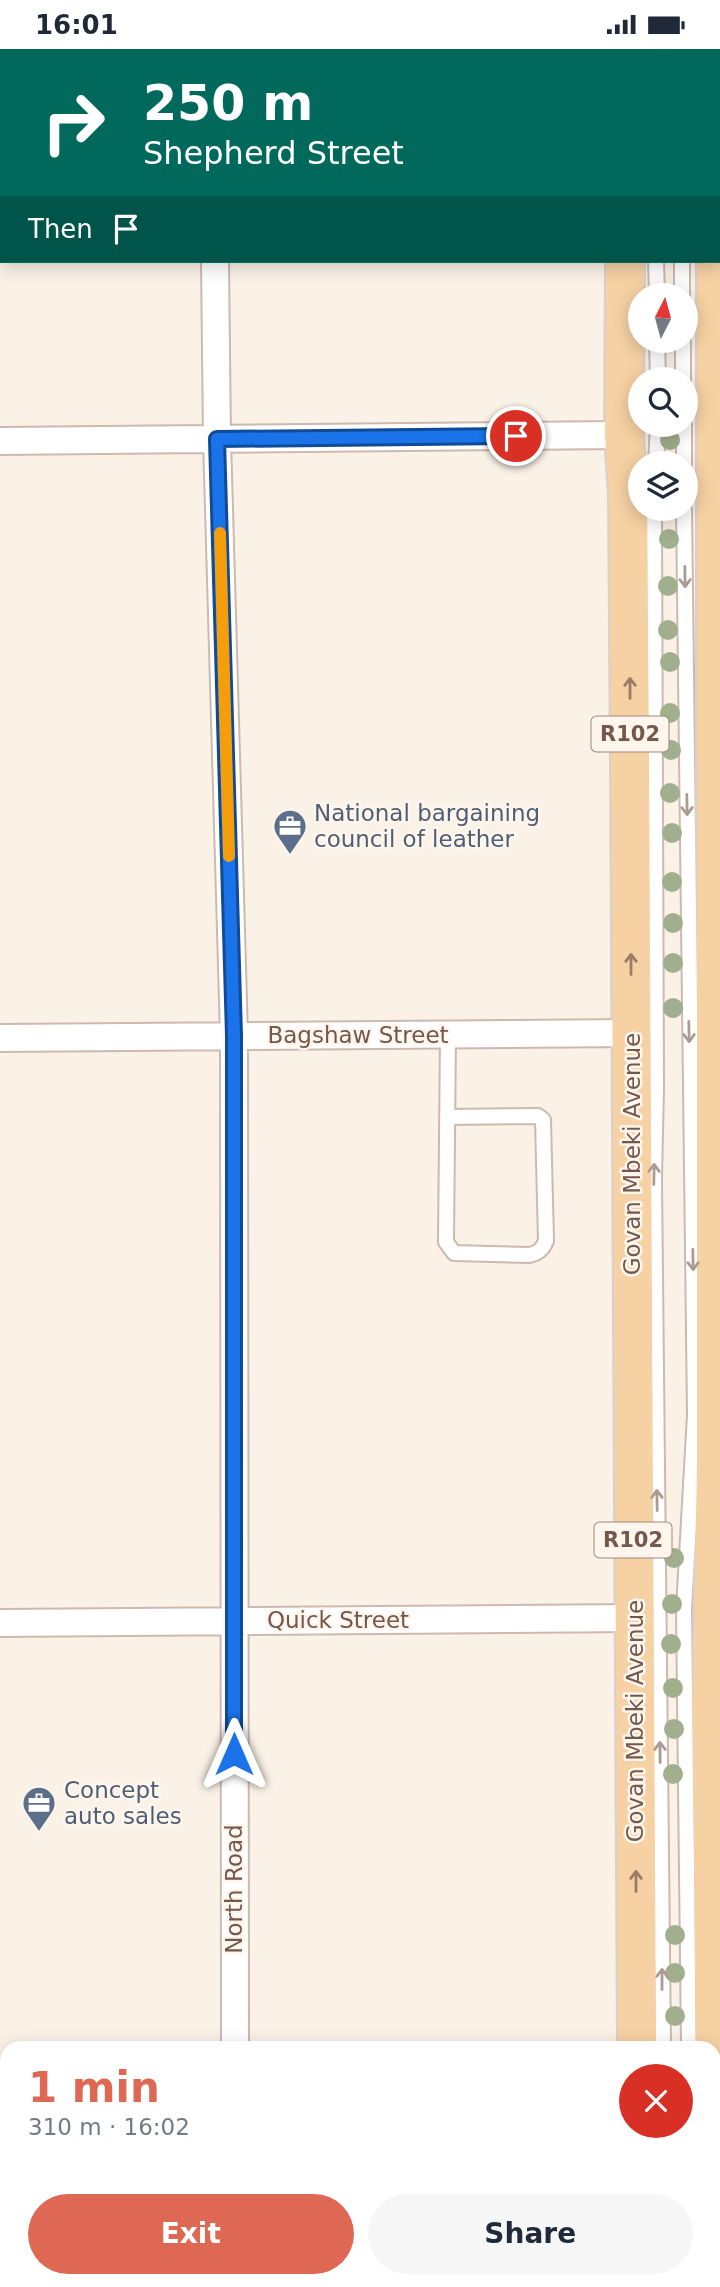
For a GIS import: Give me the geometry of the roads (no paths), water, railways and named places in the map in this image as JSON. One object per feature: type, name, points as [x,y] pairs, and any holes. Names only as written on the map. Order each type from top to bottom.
[{"type":"main road","name":"Govan Mbeki Avenue","points":[[625,263],[635,367]]},
{"type":"main road","points":[[716,263],[719,483],[717,2041]]},
{"type":"main road","name":"Govan Mbeki Avenue","points":[[637,2041],[628,507],[640,437]]},
{"type":"street","name":"North Road","points":[[215,263],[217,439],[234,1036],[234,2041]]},
{"type":"street","points":[[0,441],[628,430]]},
{"type":"street","name":"Bagshaw Street","points":[[0,1038],[631,1033]]},
{"type":"street","name":"Quick Street","points":[[0,1623],[635,1618]]},
{"type":"lane","points":[[656,263],[657,283]]},
{"type":"lane","points":[[682,263],[682,283]]},
{"type":"lane","points":[[654,521],[654,1191],[663,2041]]},
{"type":"lane","points":[[684,521],[695,1415],[684,1609],[689,2041]]},
{"type":"lane","points":[[447,1117],[538,1116],[543,1120],[546,1241],[537,1253],[454,1253],[446,1242],[447,1117],[448,1034]]},
{"type":"place","name":"National bargaining council of leather","points":[[290,856]]},
{"type":"place","name":"Concept auto sales","points":[[39,1833]]}]
